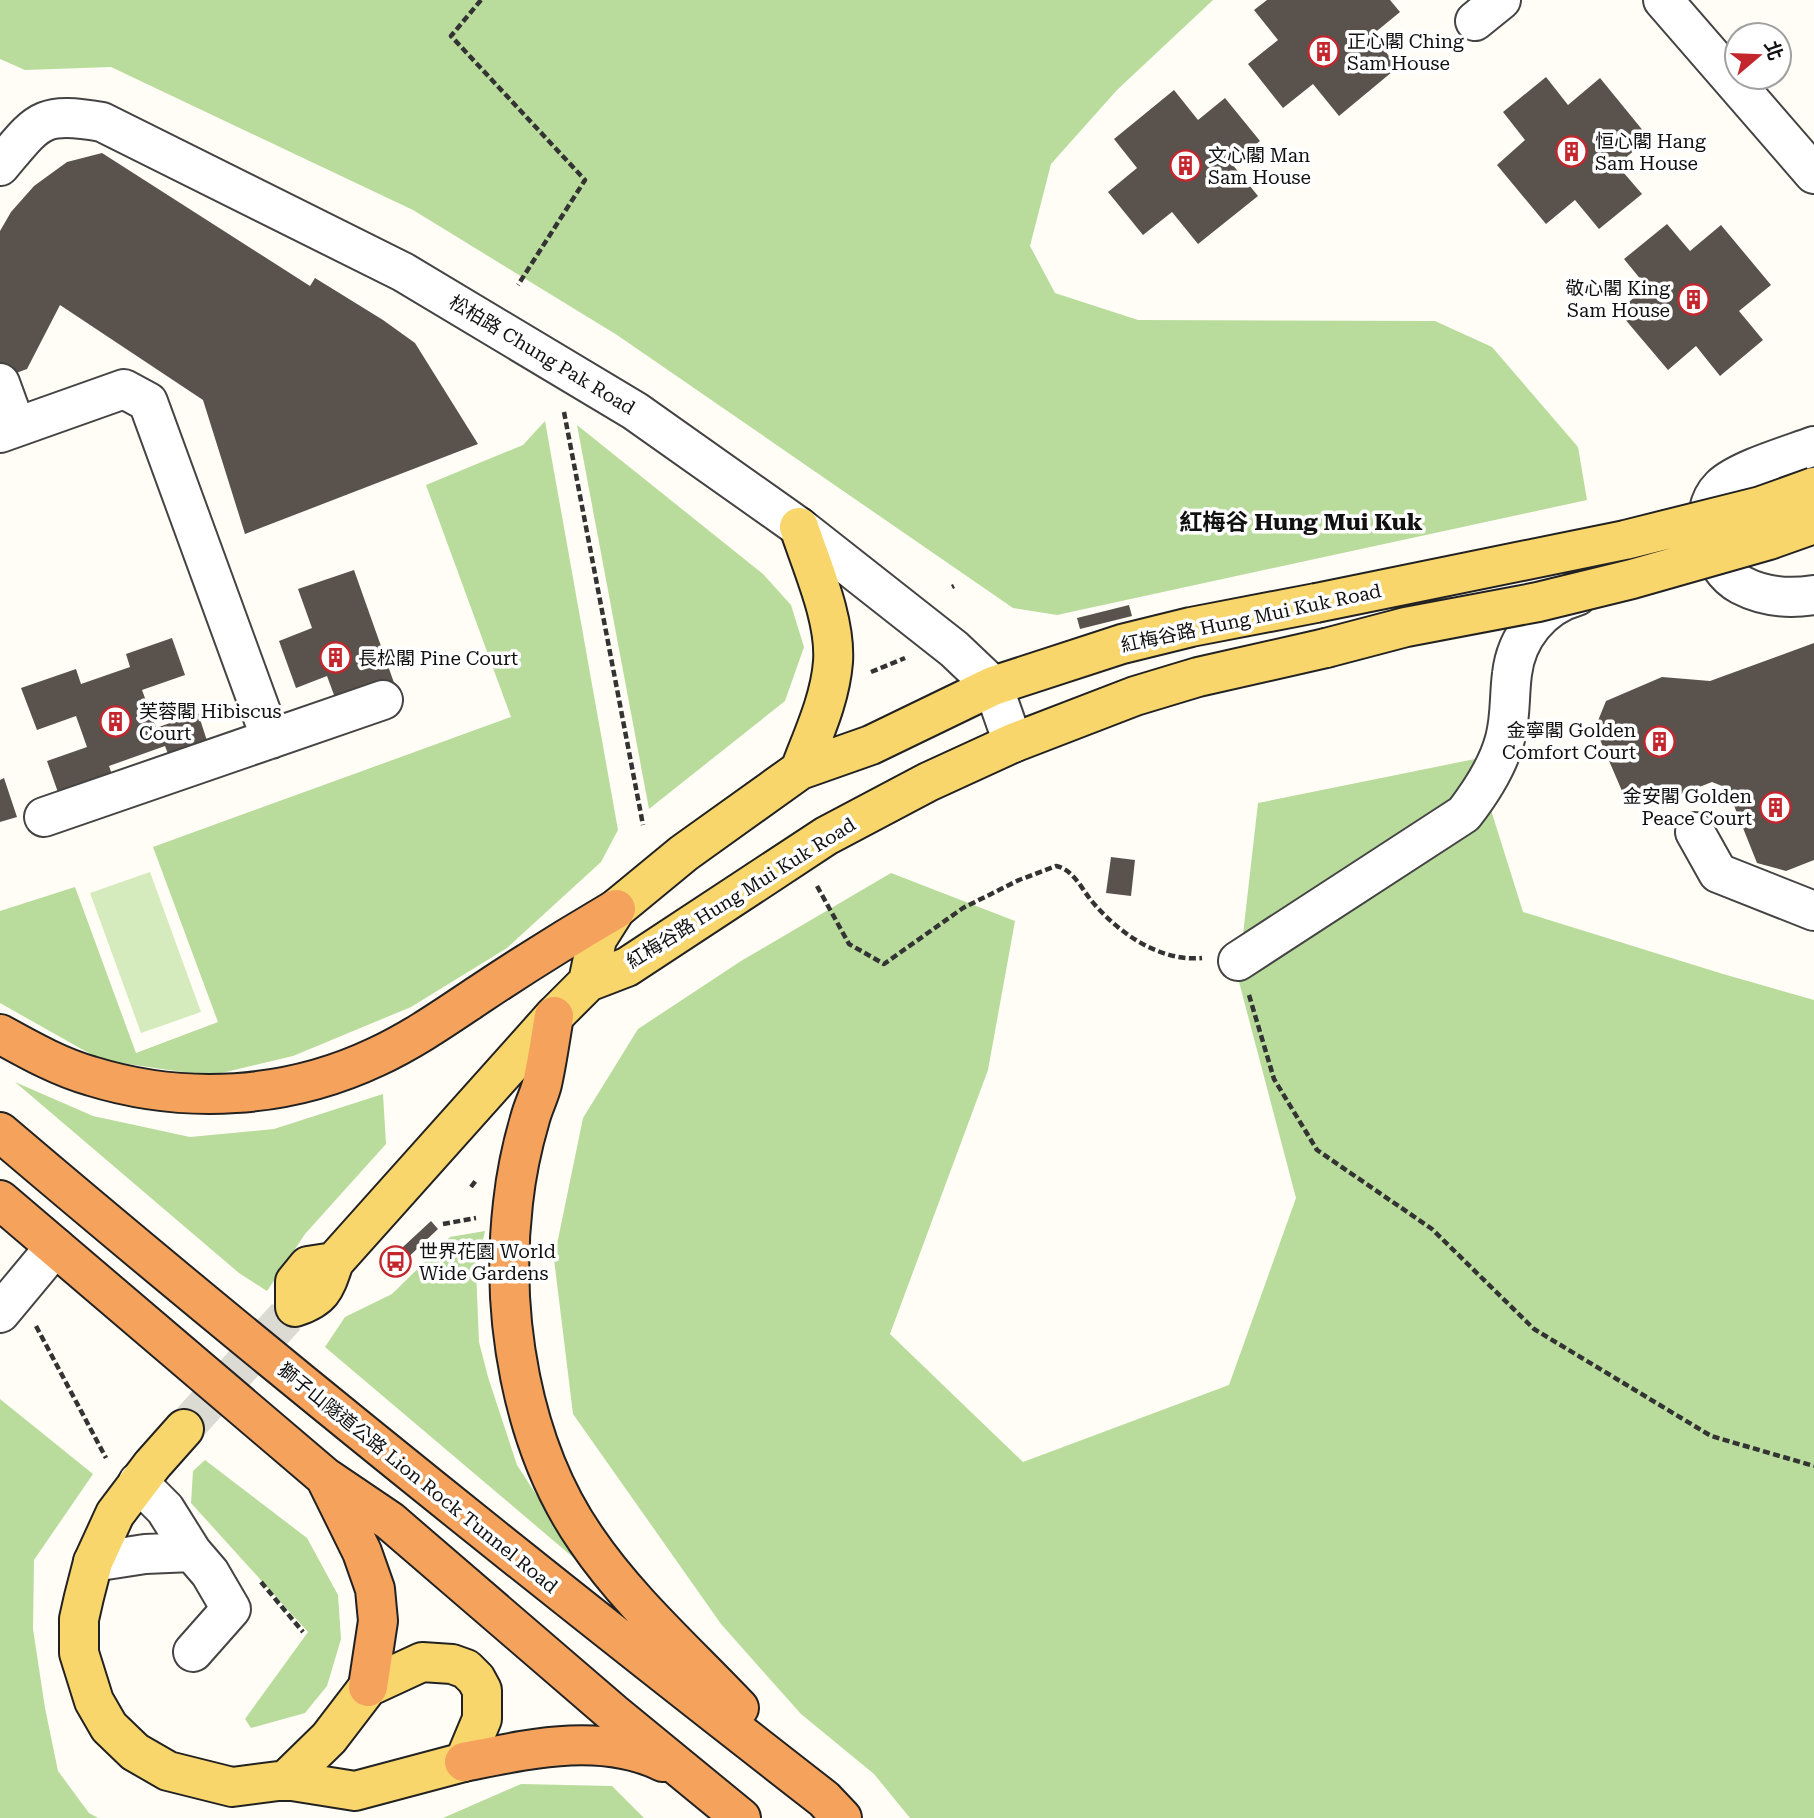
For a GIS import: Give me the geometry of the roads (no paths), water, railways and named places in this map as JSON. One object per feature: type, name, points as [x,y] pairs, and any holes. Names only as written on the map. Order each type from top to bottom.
[{"type":"highway","points":[[0,1034],[65,1066],[124,1085],[191,1094],[271,1090],[342,1072],[377,1057],[409,1040],[555,945],[616,909]]},
{"type":"highway","points":[[554,1016],[541,1086],[521,1156],[513,1200],[509,1257],[513,1333],[525,1394],[549,1472],[572,1517],[615,1577],[833,1809]]},
{"type":"highway","name":"獅子山隧道公路 Lion Rock Tunnel Road","points":[[0,1132],[184,1289],[526,1566],[833,1809]]},
{"type":"highway","points":[[0,1200],[325,1477],[390,1521],[613,1713],[741,1818]]},
{"type":"highway","points":[[325,1477],[362,1552],[375,1589],[378,1621],[368,1687]]},
{"type":"highway","points":[[464,1762],[535,1749],[571,1745],[600,1746],[616,1747],[651,1757],[690,1775]]},
{"type":"main road","name":"紅梅谷路 Hung Mui Kuk Road","points":[[588,982],[597,939],[616,909],[684,853],[800,770],[871,745],[993,686],[1122,644],[1191,627],[1625,540],[1761,506],[1814,487]]},
{"type":"main road","name":"紅梅谷路 Hung Mui Kuk Road","points":[[334,1262],[554,1016],[588,982],[627,967],[826,836],[928,782],[1080,716],[1160,688],[1406,627],[1538,602],[1632,579],[1769,540],[1814,524]]},
{"type":"main road","points":[[799,527],[830,622],[833,662],[824,708],[800,770]]},
{"type":"main road","points":[[184,1429],[138,1482],[115,1514],[93,1562],[79,1619],[79,1653],[94,1701],[109,1727],[135,1752],[168,1771],[232,1787],[286,1780],[355,1791],[464,1762],[482,1719],[482,1690],[466,1669],[452,1664],[422,1661],[368,1687],[329,1738],[286,1780]]},
{"type":"street","points":[[1663,0],[1814,174]]},
{"type":"street","name":"松柏路 Chung Pak Road","points":[[0,166],[32,128],[52,118],[102,122],[403,272],[635,411],[799,527],[940,636],[993,686],[1013,744]]},
{"type":"street","points":[[0,383],[8,430],[124,389],[148,402],[271,739]]},
{"type":"street","points":[[1814,446],[1735,476],[1723,485],[1713,496],[1707,532],[1718,561],[1739,584],[1775,597],[1814,595]]},
{"type":"street","points":[[1238,961],[1464,814],[1476,800],[1497,762],[1510,713],[1514,662],[1519,648],[1539,618],[1570,598],[1718,561]]},
{"type":"street","points":[[44,817],[383,699]]},
{"type":"street","points":[[1695,832],[1718,873],[1814,911]]},
{"type":"street","points":[[5,1307],[55,1247]]},
{"type":"street","points":[[138,1482],[165,1509],[192,1552],[210,1573],[231,1609],[193,1652]]},
{"type":"street","points":[[93,1562],[145,1554],[192,1552]]},
{"type":"tunnel","points":[[184,1429],[295,1307]]},
{"type":"place","name":"正心閣 Ching Sam House","points":[[1324,52]]},
{"type":"place","name":"恒心閣 Hang Sam House","points":[[1572,152]]},
{"type":"place","name":"文心閣 Man Sam House","points":[[1185,166]]},
{"type":"place","name":"敬心閣 King Sam House","points":[[1693,299]]},
{"type":"place","name":"長松閣 Pine Court","points":[[335,658]]},
{"type":"place","name":"芙蓉閣 Hibiscus Court","points":[[116,722]]},
{"type":"place","name":"金寧閣 Golden Comfort Court","points":[[1659,741]]},
{"type":"place","name":"金安閣 Golden Peace Court","points":[[1775,807]]},
{"type":"place","name":"世界花園 World Wide Gardens","points":[[396,1262]]},
{"type":"district","name":"紅梅谷 Hung Mui Kuk","points":[[1301,522]]}]
